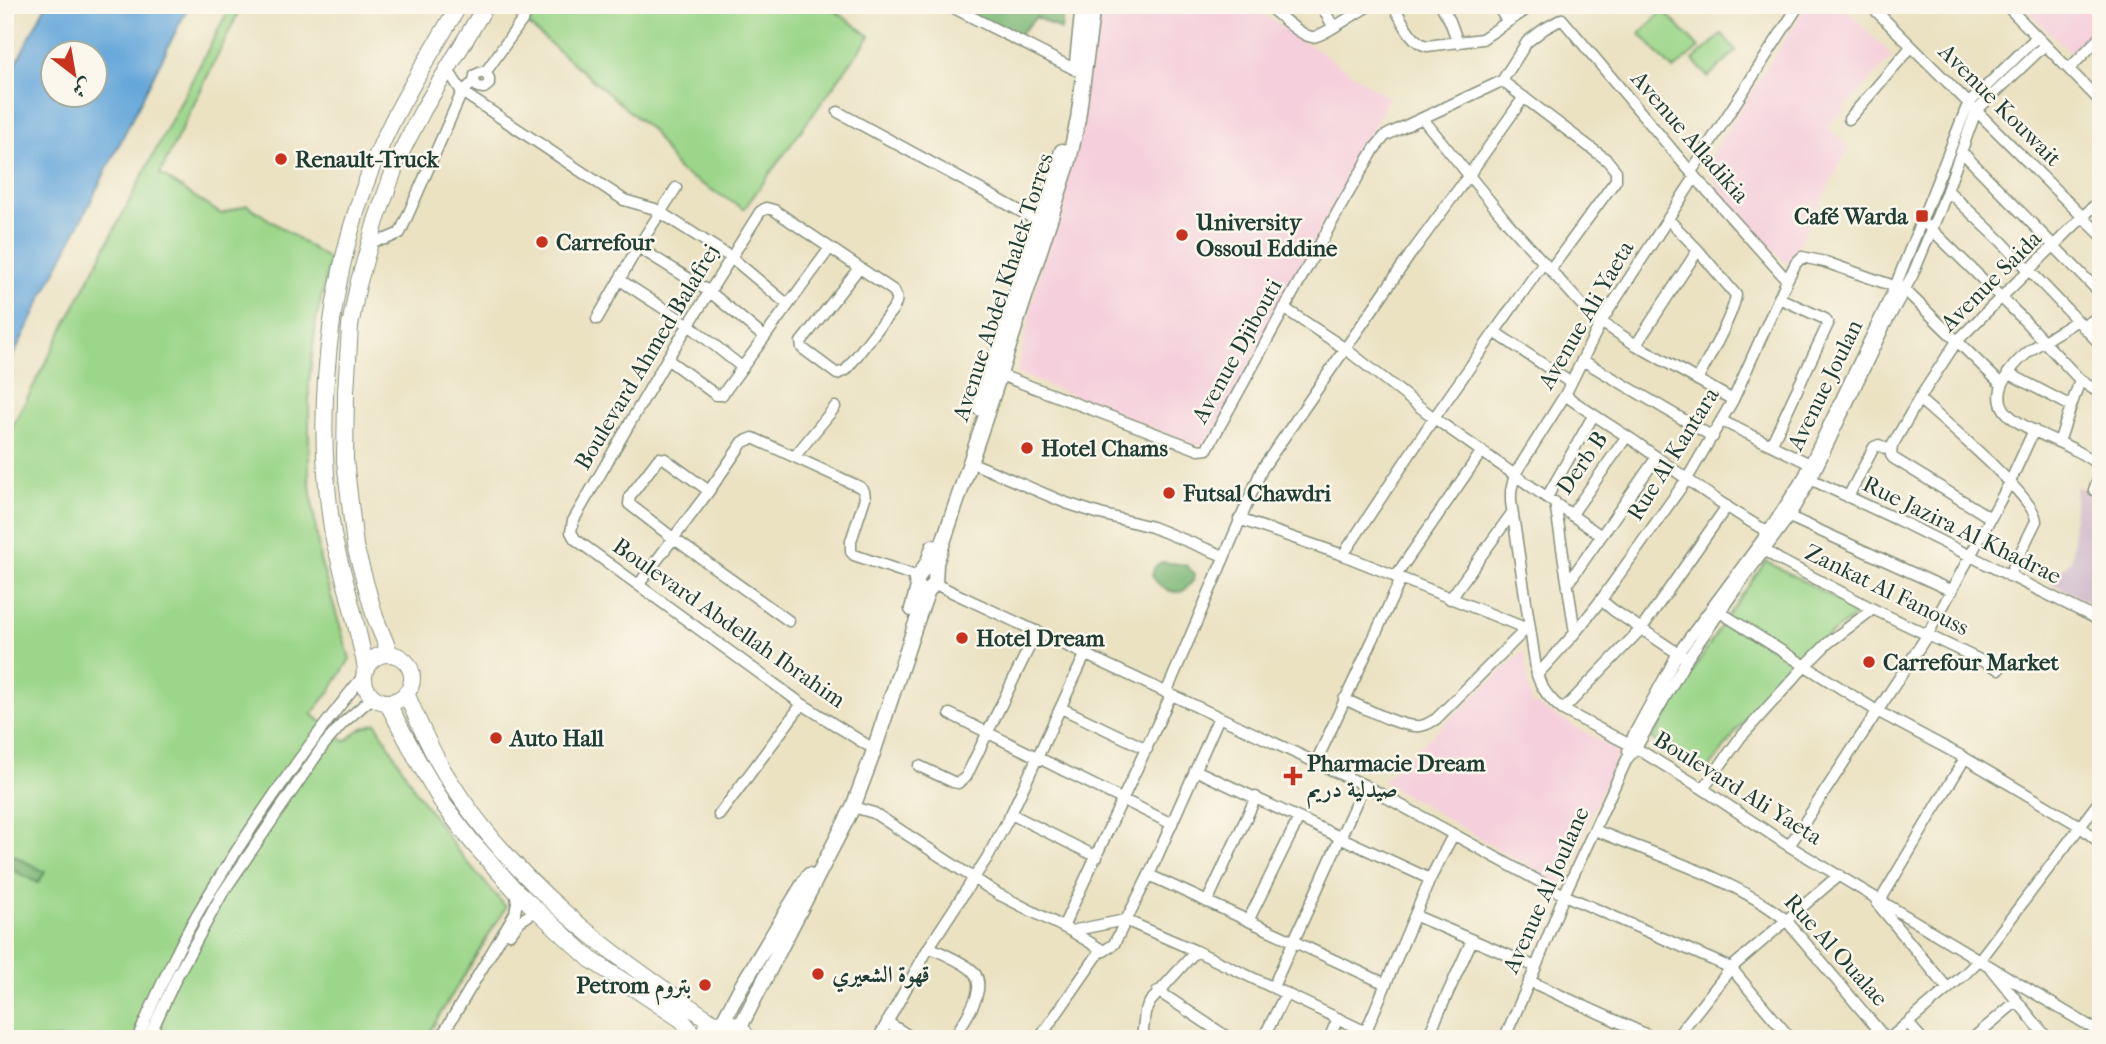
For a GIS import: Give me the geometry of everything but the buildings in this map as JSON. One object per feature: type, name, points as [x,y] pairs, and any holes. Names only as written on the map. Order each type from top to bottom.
[{"type":"highway","points":[[459,5],[393,121],[373,165],[357,211],[338,282],[330,333],[326,471],[334,535],[368,691],[380,700],[443,804],[472,842],[536,911],[590,959],[682,1020],[698,1039],[707,1027],[718,1022],[732,1023],[744,1033]]},
{"type":"highway","points":[[390,654],[375,617],[355,546],[345,460],[350,326],[370,241],[399,156],[423,110],[486,5]]},
{"type":"highway","points":[[365,671],[376,657],[390,654],[398,657],[410,669],[411,686],[407,693],[401,698],[380,700]]},
{"type":"highway","points":[[407,693],[421,726],[452,783],[483,826],[531,881],[600,944],[718,1022]]},
{"type":"main road","name":"Avenue Abdel Khalek Torres","points":[[718,1022],[834,828],[852,788],[926,581],[936,563],[970,462],[1065,137],[1083,5]]},
{"type":"main road","name":"Avenue Abdel Khalek Torres","points":[[744,1033],[856,800],[926,581],[928,562],[1069,161],[1081,97],[1093,5]]},
{"type":"street","points":[[477,102],[478,85],[475,75],[485,73],[533,5]]},
{"type":"street","points":[[948,5],[1076,70]]},
{"type":"street","points":[[1267,5],[1309,37],[1322,35],[1370,5]]},
{"type":"street","points":[[1321,5],[1333,26]]},
{"type":"street","points":[[1394,5],[1415,40],[1427,46],[1482,39],[1533,5]]},
{"type":"street","points":[[1441,5],[1458,43]]},
{"type":"street","points":[[1497,5],[1507,21]]},
{"type":"street","name":"Avenue Ali Yaeta","points":[[1515,474],[1571,383],[1601,322],[1668,219],[1799,5]]},
{"type":"street","name":"Avenue Kouwait","points":[[1870,5],[2101,236]]},
{"type":"street","points":[[2006,5],[2101,102]]},
{"type":"street","name":"Avenue Alladikia","points":[[1502,82],[1527,42],[1562,19],[1693,175],[1787,280]]},
{"type":"street","points":[[2069,69],[2101,36]]},
{"type":"street","name":"Avenue Joulan","points":[[1633,746],[1683,656],[1762,548],[1808,478],[1884,327],[1972,108],[2041,41]]},
{"type":"street","points":[[1849,119],[1911,47]]},
{"type":"street","points":[[448,70],[461,92],[624,200],[661,212],[732,258],[788,304]]},
{"type":"street","points":[[1343,555],[1434,418],[1547,266],[1613,184],[1617,173],[1607,160],[1502,82]]},
{"type":"street","name":"Avenue Djibouti","points":[[995,373],[1199,450],[1207,449],[1375,148],[1385,136],[1502,82]]},
{"type":"street","points":[[370,241],[386,239],[400,233],[461,92],[478,85]]},
{"type":"street","points":[[1067,929],[1147,749],[1239,519],[1262,469],[1410,255],[1524,97]]},
{"type":"street","name":"Avenue Joulan","points":[[1927,225],[1947,190],[1962,152],[1972,108]]},
{"type":"street","points":[[838,112],[1040,222]]},
{"type":"street","points":[[1423,118],[1547,266],[1601,322],[1733,400]]},
{"type":"street","points":[[1962,152],[2101,294]]},
{"type":"street","points":[[597,319],[676,188]]},
{"type":"street","points":[[1947,190],[2001,241],[2101,345]]},
{"type":"street","name":"Avenue Saida","points":[[1891,451],[1919,399],[1957,341],[2101,199]]},
{"type":"street","name":"Boulevard Ahmed Balafrej","points":[[570,532],[573,521],[667,359],[760,212],[766,208],[774,210],[830,248]]},
{"type":"street","points":[[1668,219],[1736,295],[1697,380]]},
{"type":"street","points":[[1927,225],[2080,380],[2101,394]]},
{"type":"street","points":[[638,247],[710,292],[764,337]]},
{"type":"street","points":[[667,359],[718,396],[724,394],[830,248],[894,291],[897,300],[846,370],[837,374],[802,348],[801,342],[859,268]]},
{"type":"street","points":[[1636,345],[1698,250]]},
{"type":"street","name":"Rue Al Kantara","points":[[1536,675],[1601,600],[1687,480],[1733,400],[1796,263],[1802,257],[1825,262],[1900,289]]},
{"type":"street","points":[[620,280],[689,326],[743,369]]},
{"type":"street","points":[[1900,289],[2003,386]]},
{"type":"street","name":"Avenue Joulan","points":[[1808,478],[1810,464],[1900,289]]},
{"type":"street","points":[[1772,445],[1828,324],[1825,319],[1779,298]]},
{"type":"street","points":[[1284,308],[1600,535]]},
{"type":"street","points":[[2101,315],[2027,352],[2008,373],[2000,396],[2004,410],[2014,419],[2101,466]]},
{"type":"street","points":[[1496,333],[1571,383]]},
{"type":"street","points":[[1582,360],[1713,436]]},
{"type":"street","points":[[2008,373],[2071,406]]},
{"type":"street","points":[[2059,442],[2080,380]]},
{"type":"street","points":[[1564,395],[1768,532]]},
{"type":"street","points":[[1919,399],[2010,482],[2037,517],[2009,576]]},
{"type":"street","points":[[795,456],[835,407]]},
{"type":"street","points":[[1575,633],[1551,500],[1593,416]]},
{"type":"street","points":[[1722,421],[1810,464]]},
{"type":"street","points":[[1788,846],[1928,634],[2010,482],[2034,430]]},
{"type":"street","name":"Derb B","points":[[1572,514],[1627,436]]},
{"type":"street","points":[[639,584],[746,439],[756,438],[864,491],[850,546],[852,553],[926,581],[1316,762],[1364,785],[1564,895],[1731,968],[1791,1039]]},
{"type":"street","points":[[1849,497],[1874,447],[1880,445],[1891,451],[1892,458],[1989,517]]},
{"type":"street","points":[[1316,762],[1398,578],[1482,451]]},
{"type":"street","points":[[1568,583],[1657,457]]},
{"type":"street","points":[[709,491],[665,459],[659,458],[655,460],[629,503],[789,621]]},
{"type":"street","points":[[970,462],[1066,503],[1152,527],[1224,556]]},
{"type":"street","points":[[2094,490],[2101,472]]},
{"type":"street","name":"Boulevard Ali Yaeta","points":[[1515,474],[1511,491],[1512,513],[1536,675],[1543,690],[1563,710],[1633,746],[1788,846],[2101,1033]]},
{"type":"street","name":"Rue Jazira Al Khadrae","points":[[1808,478],[2101,621]]},
{"type":"street","points":[[1563,710],[1642,628],[1727,506]]},
{"type":"street","points":[[1450,599],[1512,513]]},
{"type":"street","points":[[1785,515],[1952,591]]},
{"type":"street","name":"Avenue Joulan","points":[[1762,548],[1768,532],[1785,515]]},
{"type":"street","points":[[1239,519],[1343,555],[1528,630],[1436,719],[1425,726],[1402,724],[1344,699]]},
{"type":"street","name":"Boulevard Abdellah Ibrahim","points":[[570,532],[575,539],[802,704],[867,745]]},
{"type":"street","name":"Zankat Al Fanouss","points":[[1762,548],[1873,609],[1999,669]]},
{"type":"street","points":[[1601,600],[1683,656]]},
{"type":"street","points":[[1703,789],[1741,738],[1805,666],[1828,643],[1873,609]]},
{"type":"street","points":[[1716,610],[1877,711],[1965,758],[2080,826],[2101,844]]},
{"type":"street","points":[[919,766],[958,783],[966,777],[1037,631]]},
{"type":"street","points":[[878,1039],[929,947],[1011,814],[1085,654]]},
{"type":"street","points":[[137,1039],[205,900],[308,745],[365,671]]},
{"type":"street","points":[[148,1039],[177,976],[222,894],[323,747],[343,723],[380,700]]},
{"type":"street","points":[[719,815],[802,704]]},
{"type":"street","points":[[1061,708],[1147,749]]},
{"type":"street","points":[[950,714],[1172,824]]},
{"type":"street","points":[[856,800],[1016,905],[1067,929],[1101,950],[1109,949],[1149,875],[1219,717]]},
{"type":"street","name":"Avenue Al Joulane","points":[[1504,1039],[1564,895],[1633,746]]},
{"type":"street","points":[[1948,989],[1875,898],[1965,758]]},
{"type":"street","points":[[1195,770],[1430,879]]},
{"type":"street","points":[[1273,987],[1364,785]]},
{"type":"street","points":[[1207,902],[1256,797]]},
{"type":"street","points":[[1888,1039],[1982,960],[2101,799]]},
{"type":"street","points":[[1011,814],[1097,857]]},
{"type":"street","points":[[1248,921],[1298,818]]},
{"type":"street","name":"Rue Al Oualae","points":[[1595,830],[1746,892],[1766,904],[1786,920],[1888,1039]]},
{"type":"street","points":[[1366,1031],[1430,879],[1453,835]]},
{"type":"street","points":[[1149,875],[1386,984]]},
{"type":"street","points":[[1675,1039],[1731,968],[1839,875]]},
{"type":"street","points":[[440,1039],[515,913],[515,890]]},
{"type":"street","points":[[448,1039],[512,931],[524,917],[536,911]]},
{"type":"street","points":[[1416,916],[1536,967]]},
{"type":"street","points":[[1067,929],[1125,920],[1381,1039]]},
{"type":"street","points":[[1427,1039],[1472,940]]},
{"type":"street","points":[[929,947],[970,968],[978,981],[975,1000],[953,1039]]},
{"type":"street","points":[[1039,1039],[1101,950]]},
{"type":"street","points":[[1142,1039],[1145,1012],[1158,991],[1196,951]]},
{"type":"street","points":[[1982,960],[2048,1039]]},
{"type":"street","points":[[1529,981],[1656,1039]]},
{"type":"street","points":[[1158,991],[1230,1039]]},
{"type":"street","points":[[1263,1039],[1286,993]]},
{"type":"street","points":[[1972,1039],[2017,1001]]},
{"type":"street","points":[[1329,1039],[1338,1018]]},
{"type":"street","points":[[887,1022],[914,1039]]},
{"type":"street","points":[[1908,1023],[1922,1039]]},
{"type":"shaded area","name":"University Ossoul Eddine","points":[[1097,5],[1249,5],[1389,98],[1207,449],[1017,373]]},
{"type":"shaded area","points":[[1807,5],[1841,5],[1892,56],[1827,128],[1849,147],[1788,265],[1719,190],[1711,172],[1712,154]]},
{"type":"shaded area","points":[[2023,5],[2101,5],[2101,25],[2071,53]]},
{"type":"shaded area","points":[[2076,486],[2101,497],[2101,609],[2049,582],[2072,559]]},
{"type":"shaded area","points":[[1524,651],[1531,702],[1619,751],[1560,885],[1382,781]]},
{"type":"green space","points":[[231,5],[242,5],[160,174],[221,214],[247,205],[330,260],[316,321],[309,381],[309,477],[320,560],[350,659],[312,714],[345,742],[360,729],[376,723],[415,790],[457,850],[506,907],[425,1039],[5,1039],[5,866],[38,883],[45,872],[5,851],[5,441]]},
{"type":"green space","points":[[505,5],[827,5],[870,36],[744,209],[678,170],[651,130]]},
{"type":"green space","points":[[949,5],[1064,5],[1061,30],[1036,17],[1019,35],[1004,34]]},
{"type":"green space","points":[[1663,10],[1699,48],[1673,70],[1640,34]]},
{"type":"green space","points":[[1722,34],[1736,51],[1708,77],[1693,60]]},
{"type":"green space","points":[[1766,561],[1860,612],[1812,648],[1755,706],[1705,774],[1652,739],[1723,622]]},
{"type":"green space","points":[[1162,562],[1186,565],[1194,574],[1193,581],[1183,591],[1165,589],[1152,575],[1155,567]]},
{"type":"green space","points":[[5,851],[45,872],[38,883],[5,866]]},
{"type":"water","points":[[46,5],[189,5],[5,372],[5,85]]},
{"type":"place","name":"Renault-Truck","points":[[281,159]]},
{"type":"place","name":"Café Warda","points":[[1922,216]]},
{"type":"place","name":"University Ossoul Eddine","points":[[1182,235]]},
{"type":"place","name":"Carrefour","points":[[542,242]]},
{"type":"place","name":"Hotel Chams","points":[[1027,448]]},
{"type":"place","name":"Futsal Chawdri","points":[[1169,493]]},
{"type":"place","name":"Hotel Dream","points":[[962,638]]},
{"type":"place","name":"Carrefour Market","points":[[1869,662]]},
{"type":"place","name":"Auto Hall","points":[[496,738]]},
{"type":"place","name":"Pharmacie Dream صيدلية دريم","points":[[1293,776]]},
{"type":"place","name":"قهوة الشعيري","points":[[818,974]]},
{"type":"place","name":"Petrom بتروم","points":[[705,985]]}]
